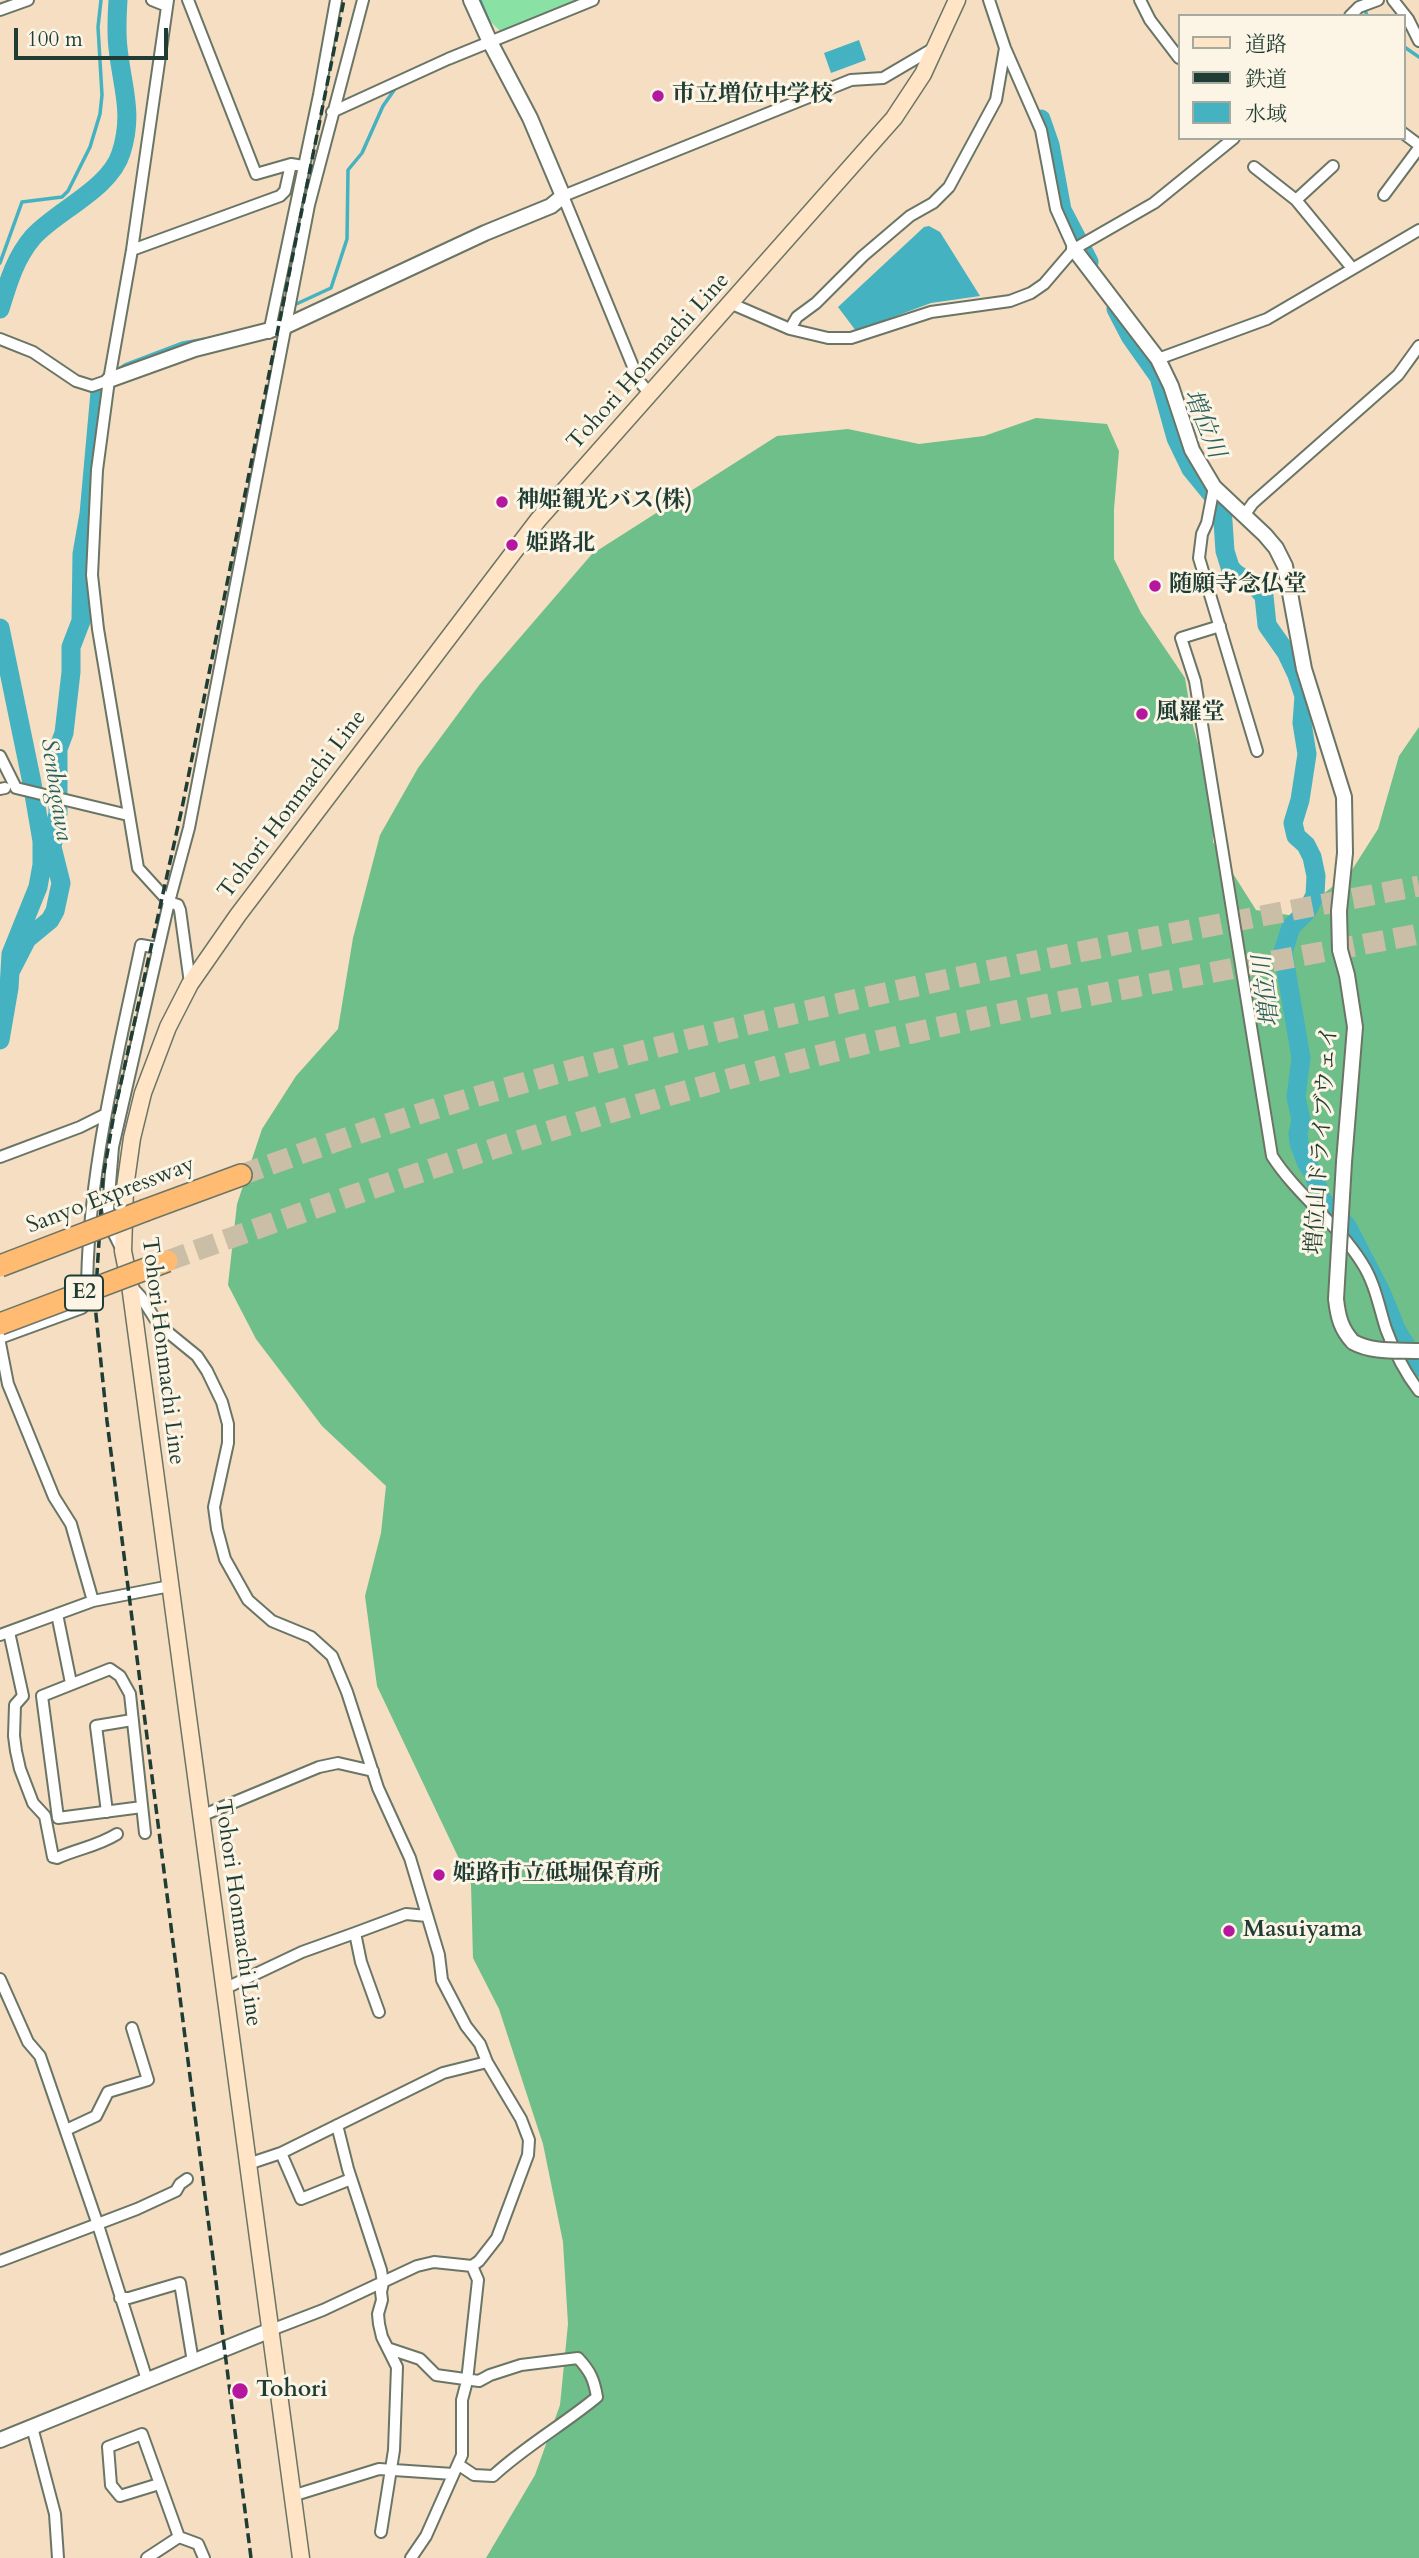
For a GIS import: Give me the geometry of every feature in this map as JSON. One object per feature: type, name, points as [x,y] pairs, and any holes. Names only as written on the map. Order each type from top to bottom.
[{"type":"highway","name":"Sanyo Expressway","points":[[0,1266],[241,1175]]},
{"type":"highway","name":"E2","points":[[0,1324],[167,1261]]},
{"type":"main road","name":"Tohori Honmachi Line","points":[[301,2558],[130,1286],[123,1251],[125,1188],[132,1138],[143,1093],[167,1027],[190,984],[238,915],[538,520],[894,118],[937,47],[957,0]]},
{"type":"street","points":[[0,10],[28,0]]},
{"type":"street","points":[[152,0],[168,3],[97,470],[92,575],[98,629],[138,868],[169,902],[178,905],[190,984]]},
{"type":"street","points":[[188,0],[256,174],[291,164],[303,166]]},
{"type":"street","points":[[269,332],[336,0]]},
{"type":"street","points":[[123,1251],[110,1222],[108,1193],[113,1147],[158,947],[189,828],[309,205],[363,0]]},
{"type":"street","points":[[471,0],[530,118],[639,382],[650,394]]},
{"type":"street","points":[[332,112],[490,41],[593,0]]},
{"type":"street","points":[[989,0],[1005,48],[1041,130],[1056,209],[1074,249]]},
{"type":"street","points":[[1140,0],[1150,20],[1178,57]]},
{"type":"street","points":[[1393,0],[1404,14]]},
{"type":"street","points":[[1353,14],[1368,3]]},
{"type":"street","points":[[1405,15],[1419,41]]},
{"type":"street","points":[[0,339],[33,352],[76,381],[92,386],[195,349],[269,332],[485,233],[551,206],[563,196],[851,80],[884,78],[937,47]]},
{"type":"street","points":[[790,329],[797,317],[816,303],[863,256],[950,187],[996,100],[1005,48]]},
{"type":"street","points":[[1384,195],[1419,147],[1405,135]]},
{"type":"street","points":[[732,304],[790,329],[828,338],[851,338],[931,312],[1010,301],[1045,284],[1074,249],[1154,203],[1232,140]]},
{"type":"street","points":[[132,250],[280,196],[285,191],[291,164]]},
{"type":"street","points":[[1296,200],[1333,166]]},
{"type":"street","points":[[1254,167],[1296,200],[1352,268]]},
{"type":"street","points":[[1158,359],[1267,319],[1419,230]]},
{"type":"street","name":"増位山ドライブウェイ","points":[[1074,249],[1158,359],[1171,386],[1192,450],[1214,486],[1245,514],[1276,548],[1285,566],[1304,669],[1344,797],[1345,853],[1339,911],[1340,950],[1356,1027],[1344,1162],[1336,1299],[1338,1319],[1343,1332],[1363,1348],[1419,1351]]},
{"type":"street","points":[[1245,514],[1253,502],[1398,375],[1419,346]]},
{"type":"street","points":[[1214,486],[1199,558],[1257,751]]},
{"type":"street","points":[[1220,626],[1181,638],[1195,681],[1272,1156],[1284,1174],[1329,1220],[1362,1264],[1373,1285],[1387,1332],[1408,1377],[1419,1391]]},
{"type":"street","points":[[0,757],[7,788],[45,793],[128,815]]},
{"type":"street","points":[[93,1601],[71,1524],[54,1497],[8,1384],[0,1340],[82,1308],[87,1301],[90,1208],[104,1115],[141,945],[158,947]]},
{"type":"street","points":[[0,1157],[80,1127],[104,1115]]},
{"type":"street","points":[[0,2440],[323,2310],[417,2266],[434,2262],[472,2266],[497,2238],[528,2155],[529,2140],[522,2119],[487,2062],[480,2045],[466,2026],[442,1980],[439,1955],[410,1858],[373,1771],[332,1656],[312,1637],[272,1621],[248,1600],[225,1559],[214,1507],[228,1443],[228,1424],[222,1402],[197,1356],[159,1325],[141,1297],[130,1286]]},
{"type":"street","points":[[117,1834],[103,1843],[75,1849],[57,1858],[52,1857],[45,1816],[33,1803],[16,1751],[15,1705],[23,1696],[4,1634],[93,1601],[170,1586]]},
{"type":"street","points":[[57,1614],[71,1683]]},
{"type":"street","points":[[142,1807],[58,1818],[42,1696],[110,1669],[120,1676],[130,1694],[145,1833]]},
{"type":"street","points":[[107,1812],[96,1726],[132,1720]]},
{"type":"street","points":[[201,1816],[319,1767],[338,1763],[373,1771]]},
{"type":"street","points":[[224,1989],[302,1952],[406,1914],[427,1916]]},
{"type":"street","points":[[355,1933],[361,1962],[379,2012]]},
{"type":"street","points":[[0,1979],[28,2042],[40,2056],[147,2380]]},
{"type":"street","points":[[66,2130],[96,2116],[108,2092],[148,2080],[132,2028]]},
{"type":"street","points":[[248,2164],[281,2152],[443,2073],[487,2062]]},
{"type":"street","points":[[337,2125],[383,2283],[378,2314],[382,2337],[397,2367],[394,2450],[381,2532]]},
{"type":"street","points":[[281,2152],[301,2199],[351,2179]]},
{"type":"street","points":[[0,2261],[98,2225],[176,2191],[187,2179]]},
{"type":"street","points":[[411,2558],[426,2536],[462,2455],[462,2400],[467,2381],[478,2280],[472,2266]]},
{"type":"street","points":[[120,2298],[129,2298],[180,2283],[193,2362]]},
{"type":"street","points":[[292,2496],[379,2469],[456,2470],[493,2476],[597,2397],[594,2379],[578,2358],[521,2365],[479,2381],[467,2381],[461,2377],[436,2375],[420,2359],[390,2349]]},
{"type":"street","points":[[32,2427],[55,2514],[58,2558]]},
{"type":"street","points":[[159,2484],[120,2496],[111,2485],[108,2447],[142,2434],[179,2538]]},
{"type":"street","points":[[148,2558],[179,2538]]},
{"type":"street","points":[[179,2538],[198,2544],[204,2558]]},
{"type":"green space","points":[[482,0],[581,0],[500,31],[491,22]]},
{"type":"green space","points":[[1036,418],[1107,424],[1119,451],[1114,509],[1114,559],[1141,613],[1185,678],[1193,726],[1212,794],[1213,842],[1256,910],[1295,916],[1350,873],[1378,829],[1399,756],[1419,727],[1419,2558],[486,2558],[535,2475],[560,2405],[568,2324],[563,2242],[543,2144],[499,2009],[473,1958],[471,1884],[377,1686],[365,1596],[381,1533],[386,1486],[322,1426],[256,1339],[228,1285],[237,1204],[262,1129],[296,1076],[338,1029],[353,938],[380,835],[418,768],[480,684],[592,554],[777,436],[848,429],[919,444],[984,436]]},
{"type":"water","points":[[859,40],[866,60],[831,73],[824,53]]},
{"type":"water","points":[[929,226],[940,232],[980,296],[931,303],[856,331],[838,307],[924,227]]},
{"type":"waterway","points":[[0,263],[22,202],[62,197],[68,191],[90,147],[100,114],[102,95],[98,27],[101,0]]},
{"type":"waterway","name":"Senbagawa","points":[[0,309],[21,253],[33,237],[106,178],[121,153],[127,112],[117,42],[118,0]]},
{"type":"waterway","points":[[480,0],[492,29],[490,33]]},
{"type":"waterway","points":[[1362,0],[1366,14]]},
{"type":"waterway","points":[[1405,47],[1419,57]]},
{"type":"waterway","points":[[292,306],[331,288],[347,239],[348,170],[362,153],[383,106],[397,86]]},
{"type":"waterway","name":"増位川","points":[[1041,119],[1050,145],[1062,210],[1089,262]]},
{"type":"waterway","name":"増位川","points":[[1116,309],[1130,336],[1159,377],[1176,438],[1191,469],[1222,507],[1225,551],[1230,567],[1264,596],[1267,625],[1286,652],[1304,696],[1302,723],[1307,754],[1300,800],[1293,823],[1296,836],[1306,845],[1312,857],[1316,876],[1315,895],[1307,911],[1291,927],[1283,952],[1301,1058],[1296,1097],[1301,1120],[1299,1143],[1314,1174],[1321,1199],[1347,1226],[1381,1292],[1397,1331],[1419,1367]]},
{"type":"waterway","points":[[119,369],[183,343],[211,338]]},
{"type":"waterway","points":[[10,972],[27,939],[50,920],[55,911],[61,883],[52,847],[58,813],[58,749],[64,733],[71,647],[81,621],[82,554],[89,514],[100,392]]},
{"type":"waterway","name":"Senbagawa","points":[[0,628],[42,841],[38,887],[11,954],[9,988],[0,1040]]},
{"type":"tunnel","points":[[241,1175],[448,1105],[711,1034],[1064,955],[1419,886]]},
{"type":"tunnel","points":[[167,1261],[453,1162],[549,1131],[743,1075],[999,1014],[1419,934]]},
{"type":"railway","points":[[251,2558],[107,1421],[95,1305],[103,1178],[114,1114],[182,808],[344,0]]},
{"type":"place","name":"市立増位中学校","points":[[658,96]]},
{"type":"place","name":"神姫観光バス(株)","points":[[502,502]]},
{"type":"place","name":"姫路北","points":[[512,545]]},
{"type":"place","name":"随願寺念仏堂","points":[[1155,586]]},
{"type":"place","name":"風羅堂","points":[[1142,714]]},
{"type":"place","name":"姫路市立砥堀保育所","points":[[439,1875]]},
{"type":"place","name":"Masuiyama","points":[[1229,1931]]},
{"type":"place","name":"Tohori","points":[[240,2391]]}]
